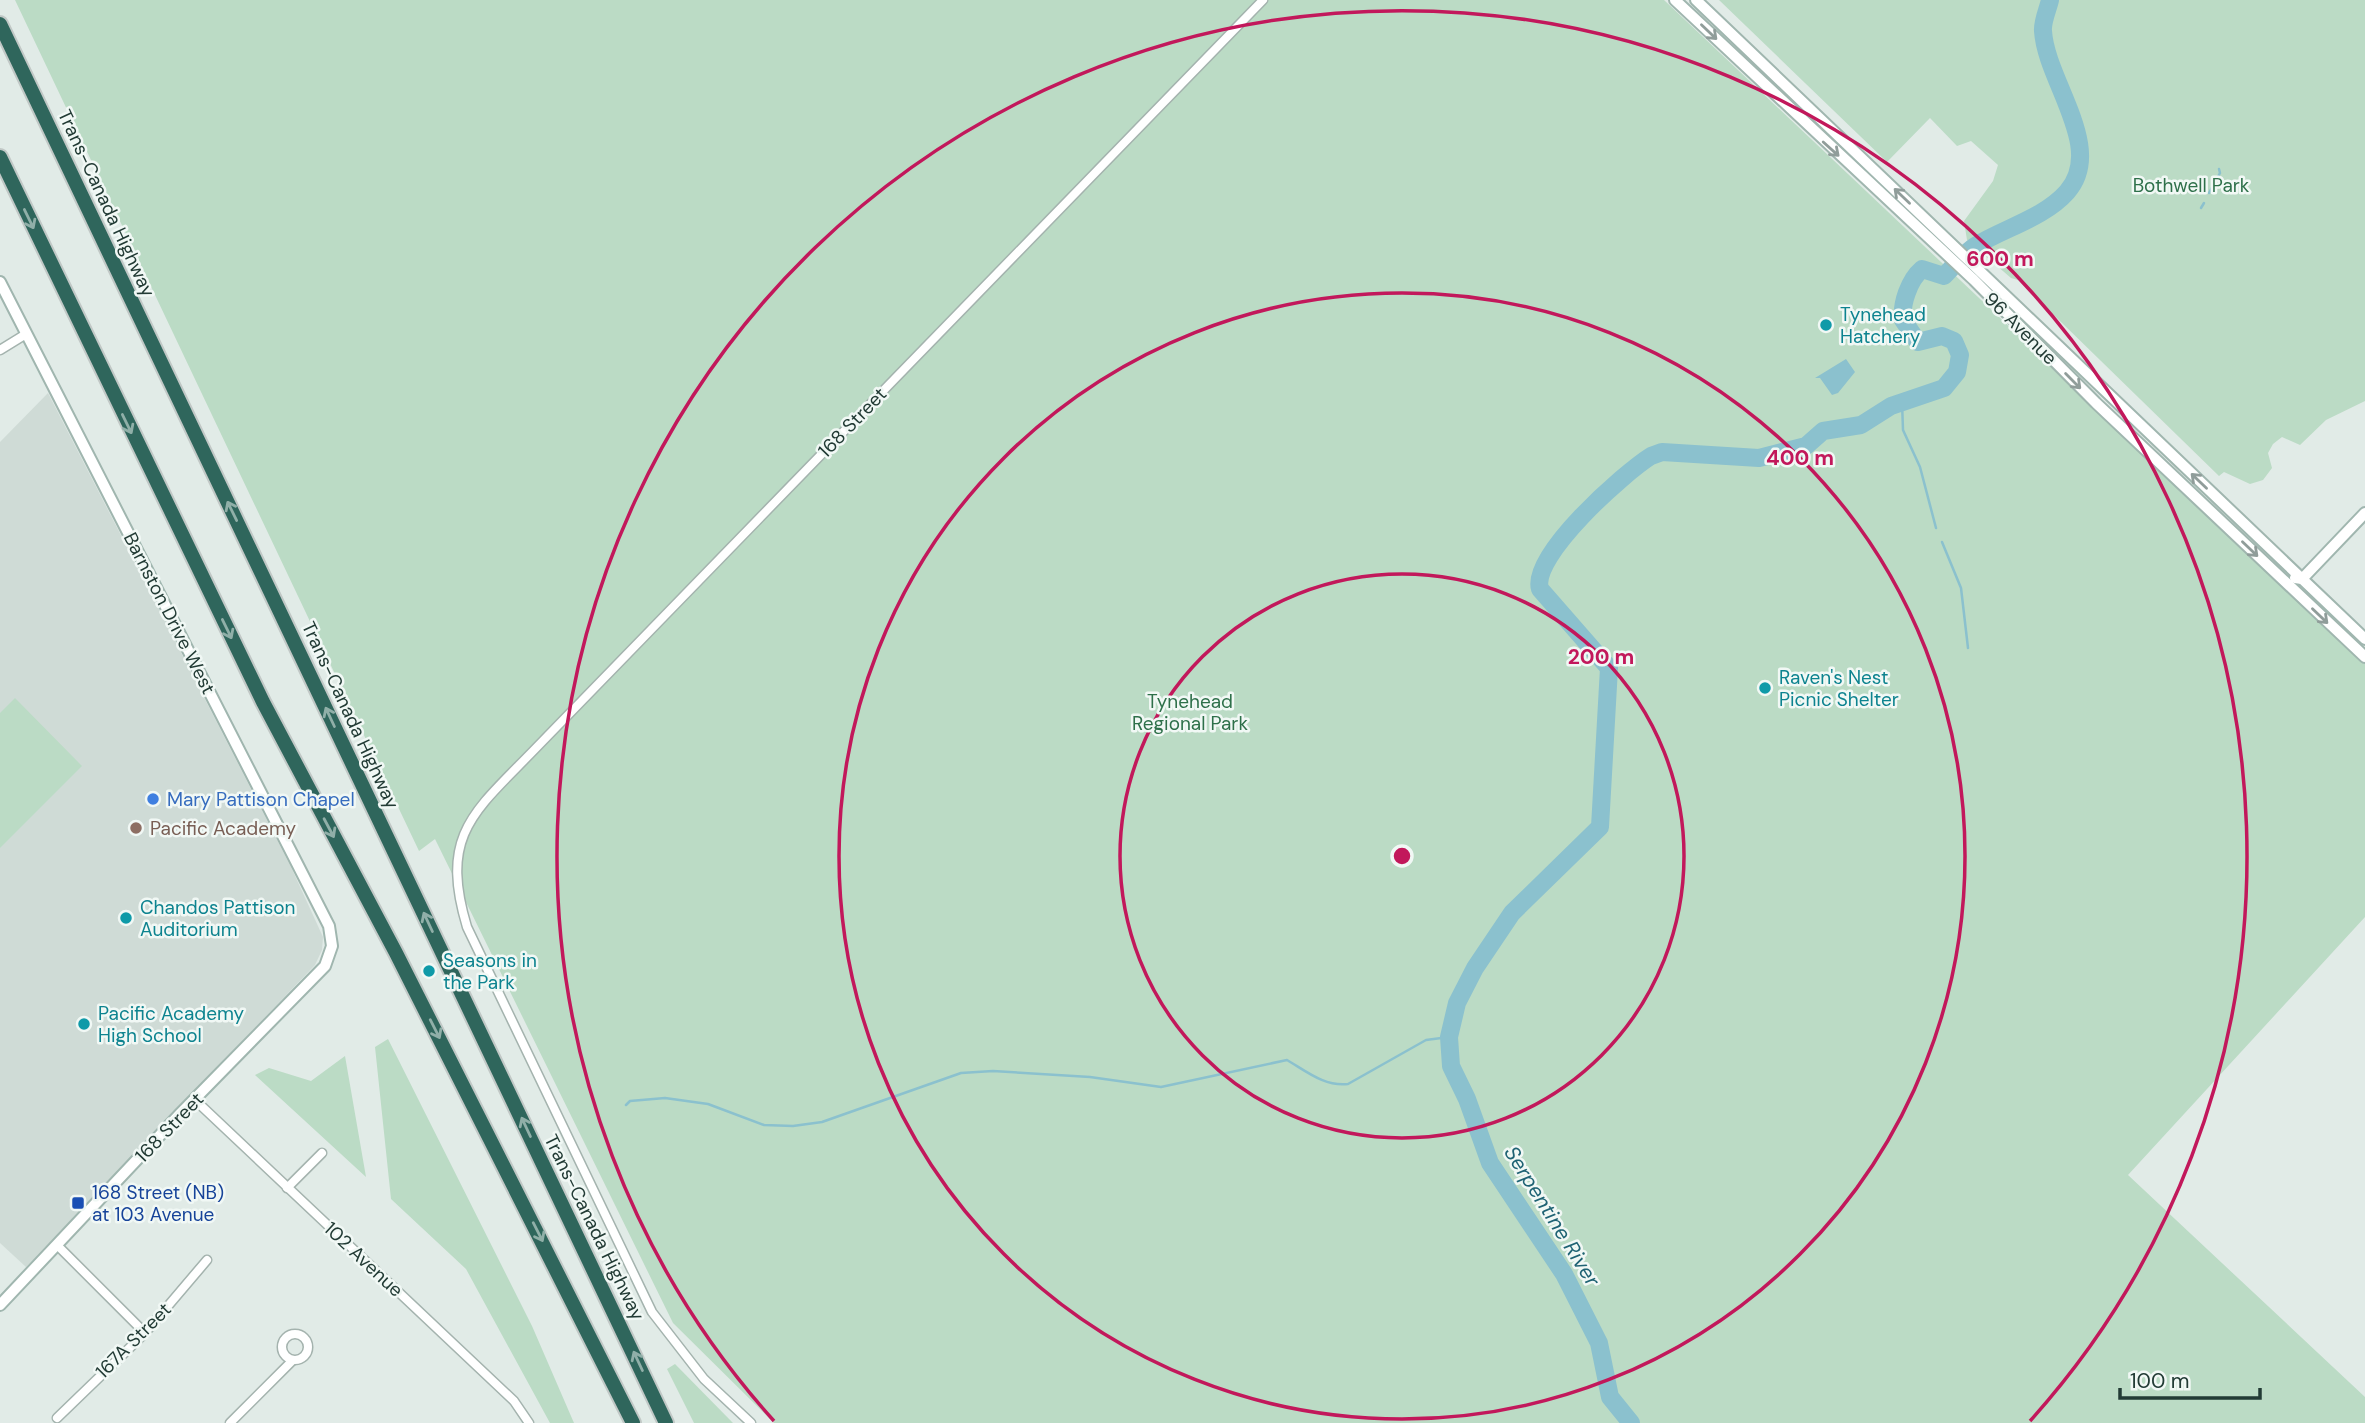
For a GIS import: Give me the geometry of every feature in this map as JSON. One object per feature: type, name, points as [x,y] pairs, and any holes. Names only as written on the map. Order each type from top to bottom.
[{"type":"highway","name":"Trans-Canada Highway","points":[[0,24],[666,1423]]},
{"type":"highway","points":[[0,157],[263,702],[396,953],[633,1423]]},
{"type":"highway","points":[[605,1366],[626,1423]]},
{"type":"main road","name":"96 Avenue","points":[[1675,0],[1947,247]]},
{"type":"main road","name":"96 Avenue","points":[[1696,0],[1977,276],[2365,639]]},
{"type":"main road","name":"96 Avenue","points":[[1977,276],[2096,404],[2365,657]]},
{"type":"main road","name":"Barnston Drive West","points":[[0,282],[329,926],[332,946]]},
{"type":"main road","points":[[2276,575],[2302,579],[2365,513]]},
{"type":"main road","name":"168 Street","points":[[0,1305],[194,1099],[326,966],[332,946]]},
{"type":"street","name":"168 Street","points":[[751,1423],[704,1379],[652,1312],[467,927],[457,893],[457,856],[473,817],[495,791],[1263,0]]},
{"type":"street","points":[[0,350],[26,334]]},
{"type":"street","name":"102 Avenue","points":[[194,1099],[506,1394],[529,1423]]},
{"type":"street","points":[[288,1188],[322,1153]]},
{"type":"street","points":[[57,1245],[145,1333]]},
{"type":"street","name":"167A Street","points":[[57,1418],[145,1333],[207,1260]]},
{"type":"street","points":[[230,1423],[292,1361]]},
{"type":"shaded area","name":"Pacific Academy","points":[[48,393],[291,867],[323,937],[322,950],[315,965],[26,1267],[0,1243],[0,442]]},
{"type":"green space","name":"Tynehead Regional Park","points":[[15,0],[1664,0],[2365,663],[2365,917],[2128,1175],[2365,1397],[2365,1423],[774,1423],[673,1323],[435,839],[419,851]]},
{"type":"green space","name":"Bothwell Park","points":[[1719,0],[2365,0],[2365,401],[2326,420],[2300,445],[2282,437],[2273,444],[2268,453],[2272,468],[2263,480],[2250,484],[2224,472],[2219,476],[2018,280],[2011,278],[1967,240],[1964,221],[1993,181],[1998,165],[1971,141],[1957,146],[1930,118],[1887,162]]},
{"type":"green space","points":[[15,698],[82,766],[0,848],[0,713]]},
{"type":"green space","points":[[388,1039],[532,1326],[574,1423],[550,1423],[466,1269],[391,1199],[375,1047]]},
{"type":"green space","points":[[345,1056],[366,1177],[255,1075],[269,1068],[311,1081]]},
{"type":"green space","points":[[675,1364],[733,1423],[694,1423],[667,1369]]},
{"type":"water","points":[[1846,359],[1855,372],[1838,393],[1832,395],[1820,378],[1815,378]]},
{"type":"waterway","name":"Serpentine River","points":[[1631,1423],[1610,1397],[1599,1343],[1564,1274],[1490,1163],[1467,1099],[1451,1066],[1449,1037],[1457,1003],[1475,968],[1512,913],[1600,827],[1609,668],[1540,589],[1541,575],[1549,557],[1582,516],[1621,479],[1651,456],[1662,452],[1759,458],[1806,446],[1823,431],[1861,425],[1891,406],[1944,388],[1957,372],[1960,355],[1954,341],[1942,336],[1918,342],[1903,320],[1905,300],[1913,279],[1922,269],[1944,276],[1975,246],[2035,216],[2058,201],[2067,192],[2077,174],[2080,155],[2077,135],[2046,50],[2043,31],[2050,0]]},
{"type":"waterway","points":[[2209,193],[2220,173],[2219,169]]},
{"type":"waterway","points":[[2201,208],[2204,203]]},
{"type":"waterway","points":[[1902,402],[1903,430],[1920,467],[1936,528]]},
{"type":"waterway","points":[[1942,542],[1961,588],[1968,648]]},
{"type":"waterway","points":[[626,1105],[630,1101],[665,1098],[708,1104],[764,1125],[793,1126],[822,1122],[961,1073],[993,1071],[1090,1077],[1161,1087],[1287,1060],[1324,1081],[1348,1084],[1426,1040],[1449,1037]]},
{"type":"place","name":"Tynehead Hatchery","points":[[1826,325]]},
{"type":"place","name":"Raven's Nest Picnic Shelter","points":[[1765,688]]},
{"type":"place","name":"Mary Pattison Chapel","points":[[153,799]]},
{"type":"place","name":"Pacific Academy","points":[[136,828]]},
{"type":"place","name":"Chandos Pattison Auditorium","points":[[126,918]]},
{"type":"place","name":"Seasons in the Park","points":[[429,971]]},
{"type":"place","name":"Pacific Academy High School","points":[[84,1024]]},
{"type":"place","name":"168 Street (NB) at 103 Avenue","points":[[78,1203]]}]
